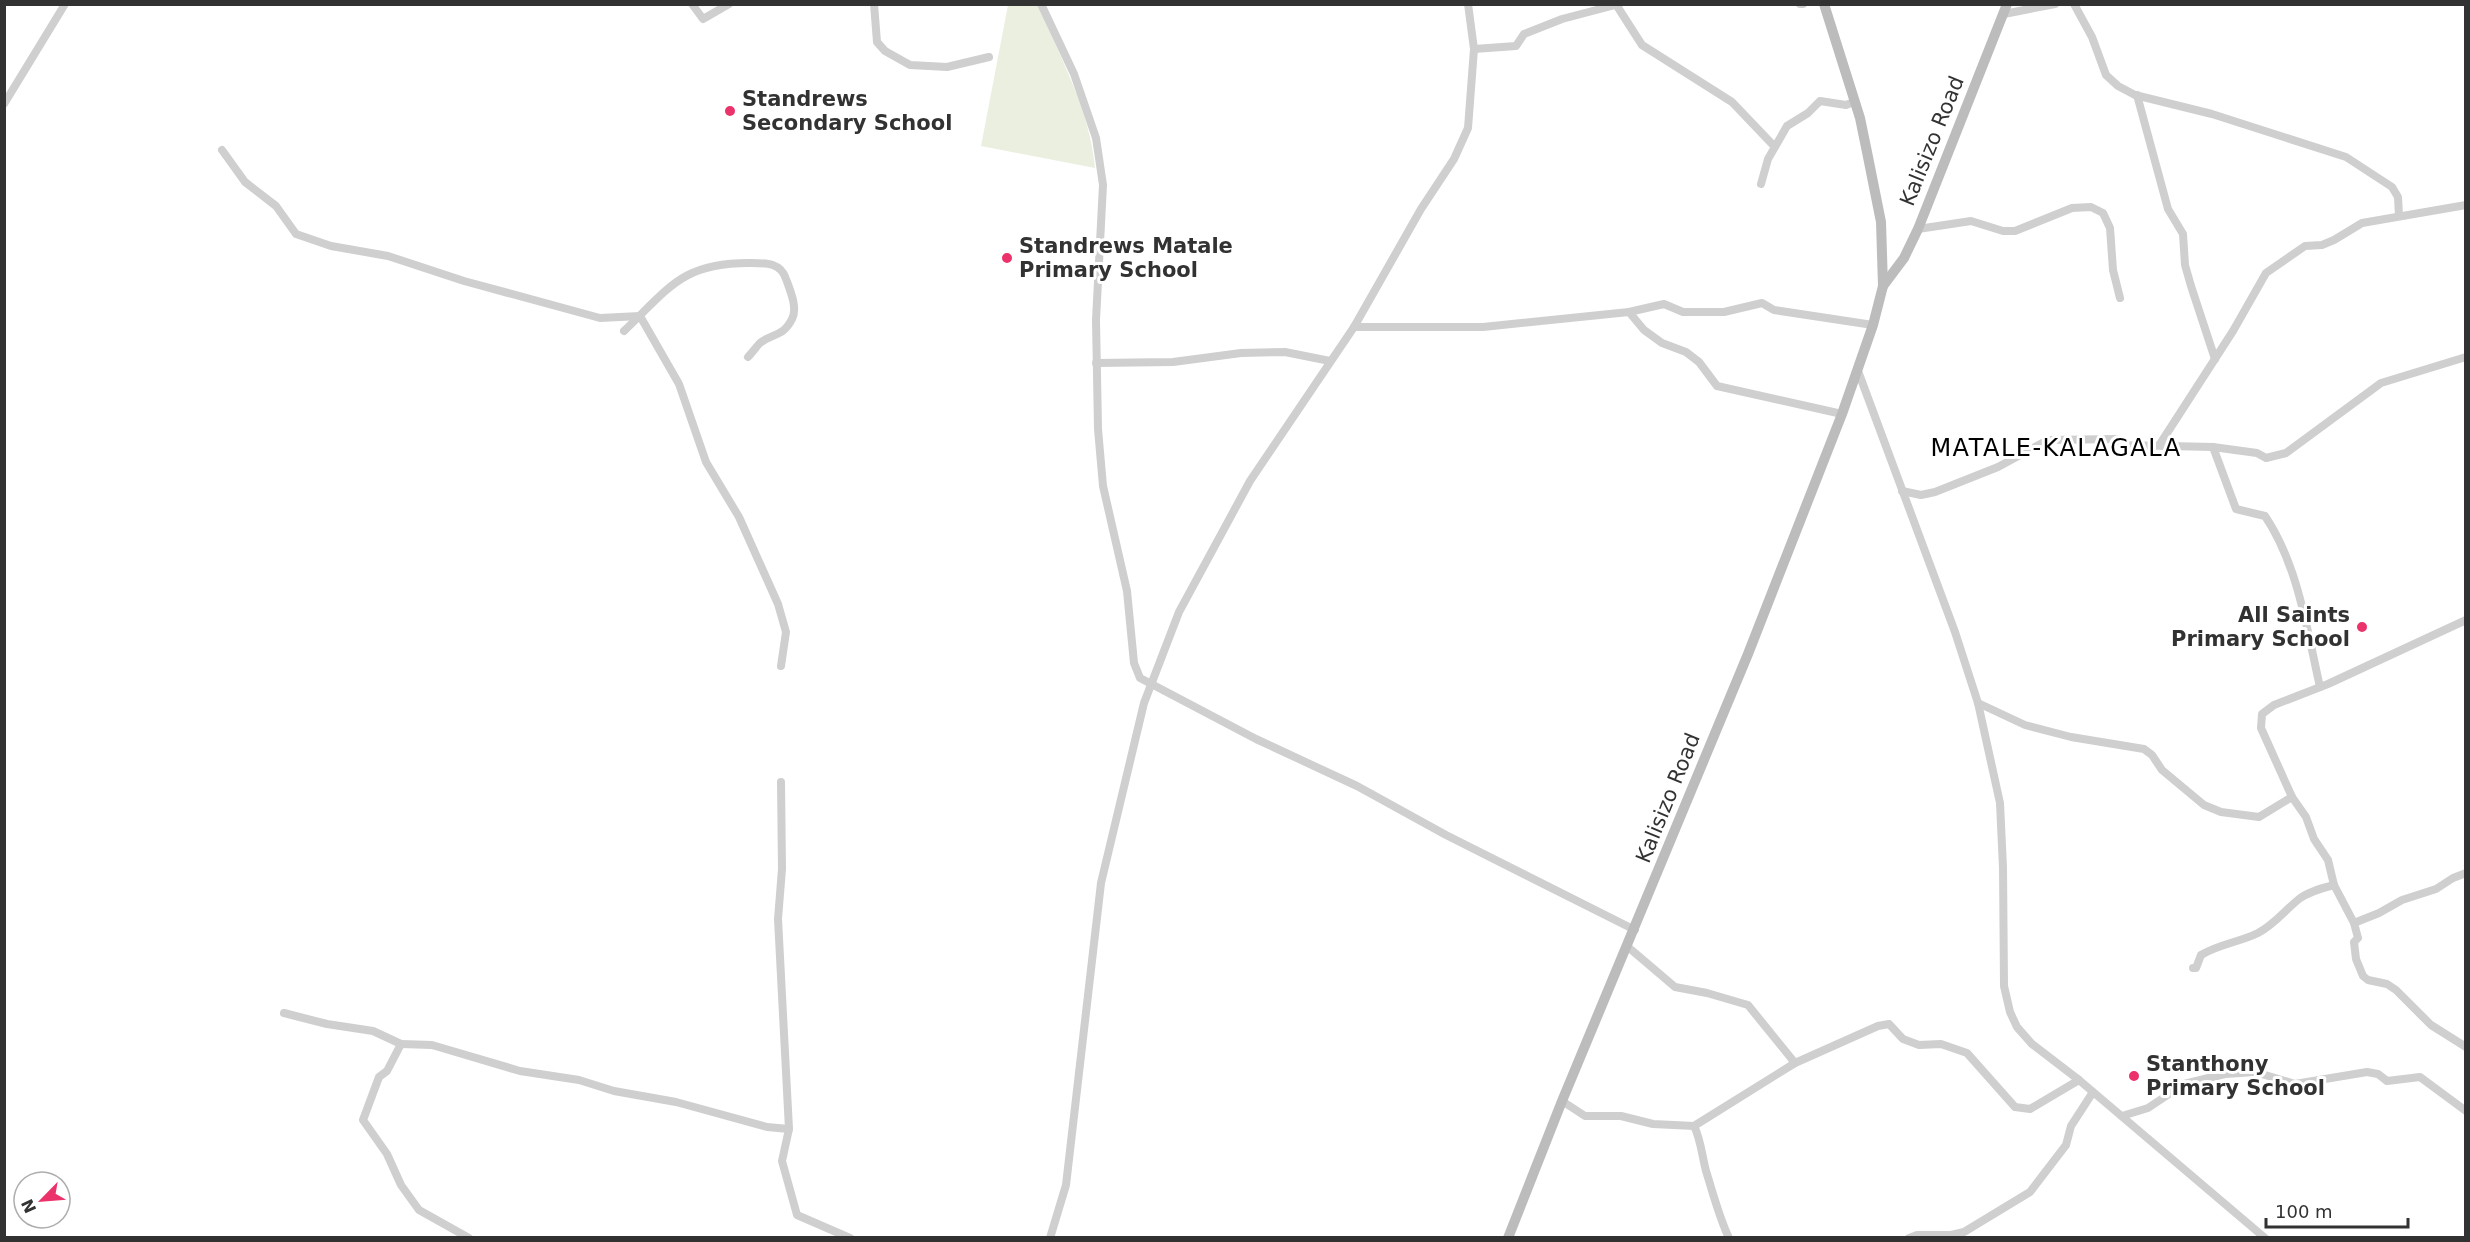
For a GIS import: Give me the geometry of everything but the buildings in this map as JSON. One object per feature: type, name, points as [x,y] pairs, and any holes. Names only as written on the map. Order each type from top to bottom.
[{"type":"street","points":[[4,104],[65,4]]},
{"type":"street","points":[[692,4],[703,19],[729,4]]},
{"type":"street","points":[[874,4],[877,42],[885,51],[910,65],[947,67],[989,57]]},
{"type":"street","points":[[1041,4],[1074,74],[1096,138],[1103,184],[1096,363],[1098,429],[1103,486],[1127,591],[1136,671],[1140,678],[1256,739],[1357,786],[1446,836],[1635,930]]},
{"type":"street","points":[[1050,1238],[1066,1185],[1101,883],[1144,702],[1179,612],[1250,481],[1354,327],[1421,209],[1454,159],[1468,128],[1474,49],[1468,4]]},
{"type":"street","points":[[1824,4],[1860,118],[1881,222],[1883,286]]},
{"type":"street","points":[[2006,9],[2055,4]]},
{"type":"street","points":[[2074,4],[2091,37],[2106,75],[2118,86],[2137,95],[2212,114],[2346,157],[2392,187],[2398,197],[2399,216]]},
{"type":"street","points":[[1474,49],[1516,46],[1524,34],[1562,19],[1618,5],[1642,45],[1732,102],[1774,146]]},
{"type":"street","name":"Kalisizo Road","points":[[1508,1238],[1562,1101],[1748,654],[1858,371],[1883,286],[1904,258],[1918,229],[2006,9]]},
{"type":"street","points":[[2137,95],[2168,209],[2183,234],[2185,265],[2215,359]]},
{"type":"street","points":[[1761,184],[1768,159],[1787,126],[1808,113],[1820,101],[1846,105],[1854,102]]},
{"type":"street","points":[[222,150],[245,182],[276,207],[296,234],[331,246],[388,256],[464,281],[600,318],[640,316]]},
{"type":"street","points":[[2160,444],[2215,359],[2266,273],[2305,246],[2322,245],[2362,223],[2466,205]]},
{"type":"street","points":[[1918,229],[1971,221],[2003,231],[2015,231],[2072,208],[2091,207],[2103,213],[2110,228],[2113,270],[2120,298]]},
{"type":"street","points":[[624,331],[678,280],[702,268],[718,263],[771,264],[784,274],[794,306],[794,315],[784,331],[761,342],[748,357]]},
{"type":"street","points":[[1354,327],[1483,327],[1629,312],[1664,304],[1683,312],[1724,312],[1762,303],[1774,310],[1873,325]]},
{"type":"street","points":[[1629,312],[1644,330],[1662,344],[1686,352],[1699,362],[1717,386],[1842,414]]},
{"type":"street","points":[[640,316],[679,384],[706,462],[739,517],[778,603],[786,632],[781,666]]},
{"type":"street","points":[[1096,363],[1173,362],[1241,353],[1285,352],[1330,362]]},
{"type":"street","points":[[1902,491],[1921,495],[1935,492],[1998,467],[2048,440],[2117,439],[2123,445],[2160,444],[2213,447],[2275,458],[2286,453],[2381,382],[2466,357]]},
{"type":"street","points":[[1858,371],[1955,632],[1978,703],[2000,803],[2004,986],[2010,1012],[2024,1036],[2265,1238]]},
{"type":"street","points":[[2213,447],[2236,509],[2265,516],[2275,531],[2303,611],[2320,687]]},
{"type":"street","points":[[2466,620],[2320,687],[2274,705],[2262,714],[2261,728],[2292,797],[2306,817],[2314,839],[2328,860],[2334,885],[2354,923],[2358,938],[2355,942],[2355,954],[2363,976],[2368,980],[2387,984],[2396,990],[2431,1025],[2466,1047]]},
{"type":"street","points":[[1978,703],[2025,725],[2071,738],[2144,749],[2152,755],[2162,770],[2204,805],[2221,812],[2259,817],[2292,797]]},
{"type":"street","points":[[781,782],[782,869],[778,919],[789,1129],[782,1161],[797,1215],[850,1238]]},
{"type":"street","points":[[2354,923],[2410,897],[2436,889],[2466,873]]},
{"type":"street","points":[[2193,968],[2196,968],[2201,955],[2207,951],[2259,933],[2275,924],[2299,899],[2334,885]]},
{"type":"street","points":[[1628,947],[1675,987],[1707,993],[1748,1005],[1795,1064]]},
{"type":"street","points":[[284,1013],[327,1024],[373,1031],[400,1044],[432,1045],[520,1071],[579,1080],[614,1091],[676,1102],[767,1127],[789,1129]]},
{"type":"street","points":[[1562,1101],[1585,1116],[1621,1116],[1653,1124],[1694,1126],[1795,1064],[1878,1026],[1888,1024],[1903,1039],[1919,1045],[1941,1044],[1967,1053],[2015,1107],[2030,1109],[2079,1080]]},
{"type":"street","points":[[400,1044],[387,1071],[379,1077],[363,1120],[387,1154],[401,1185],[418,1210],[469,1238]]},
{"type":"street","points":[[2122,1116],[2148,1108],[2184,1084],[2239,1071],[2255,1072],[2295,1084],[2367,1072],[2378,1074],[2387,1081],[2420,1077],[2466,1111]]},
{"type":"street","points":[[1909,1238],[1917,1235],[1951,1235],[1964,1232],[2030,1192],[2066,1145],[2070,1126],[2093,1092]]},
{"type":"street","points":[[1694,1126],[1729,1238]]},
{"type":"shaded area","points":[[1008,5],[1038,5],[1081,105],[1095,168],[981,146]]},
{"type":"place","name":"Standrews Secondary School","points":[[730,111]]},
{"type":"place","name":"Standrews Matale Primary School","points":[[1007,258]]},
{"type":"place","name":"All Saints Primary School","points":[[2362,627]]},
{"type":"place","name":"Stanthony Primary School","points":[[2134,1076]]},
{"type":"district","name":"MATALE-KALAGALA","points":[[2056,448]]}]
